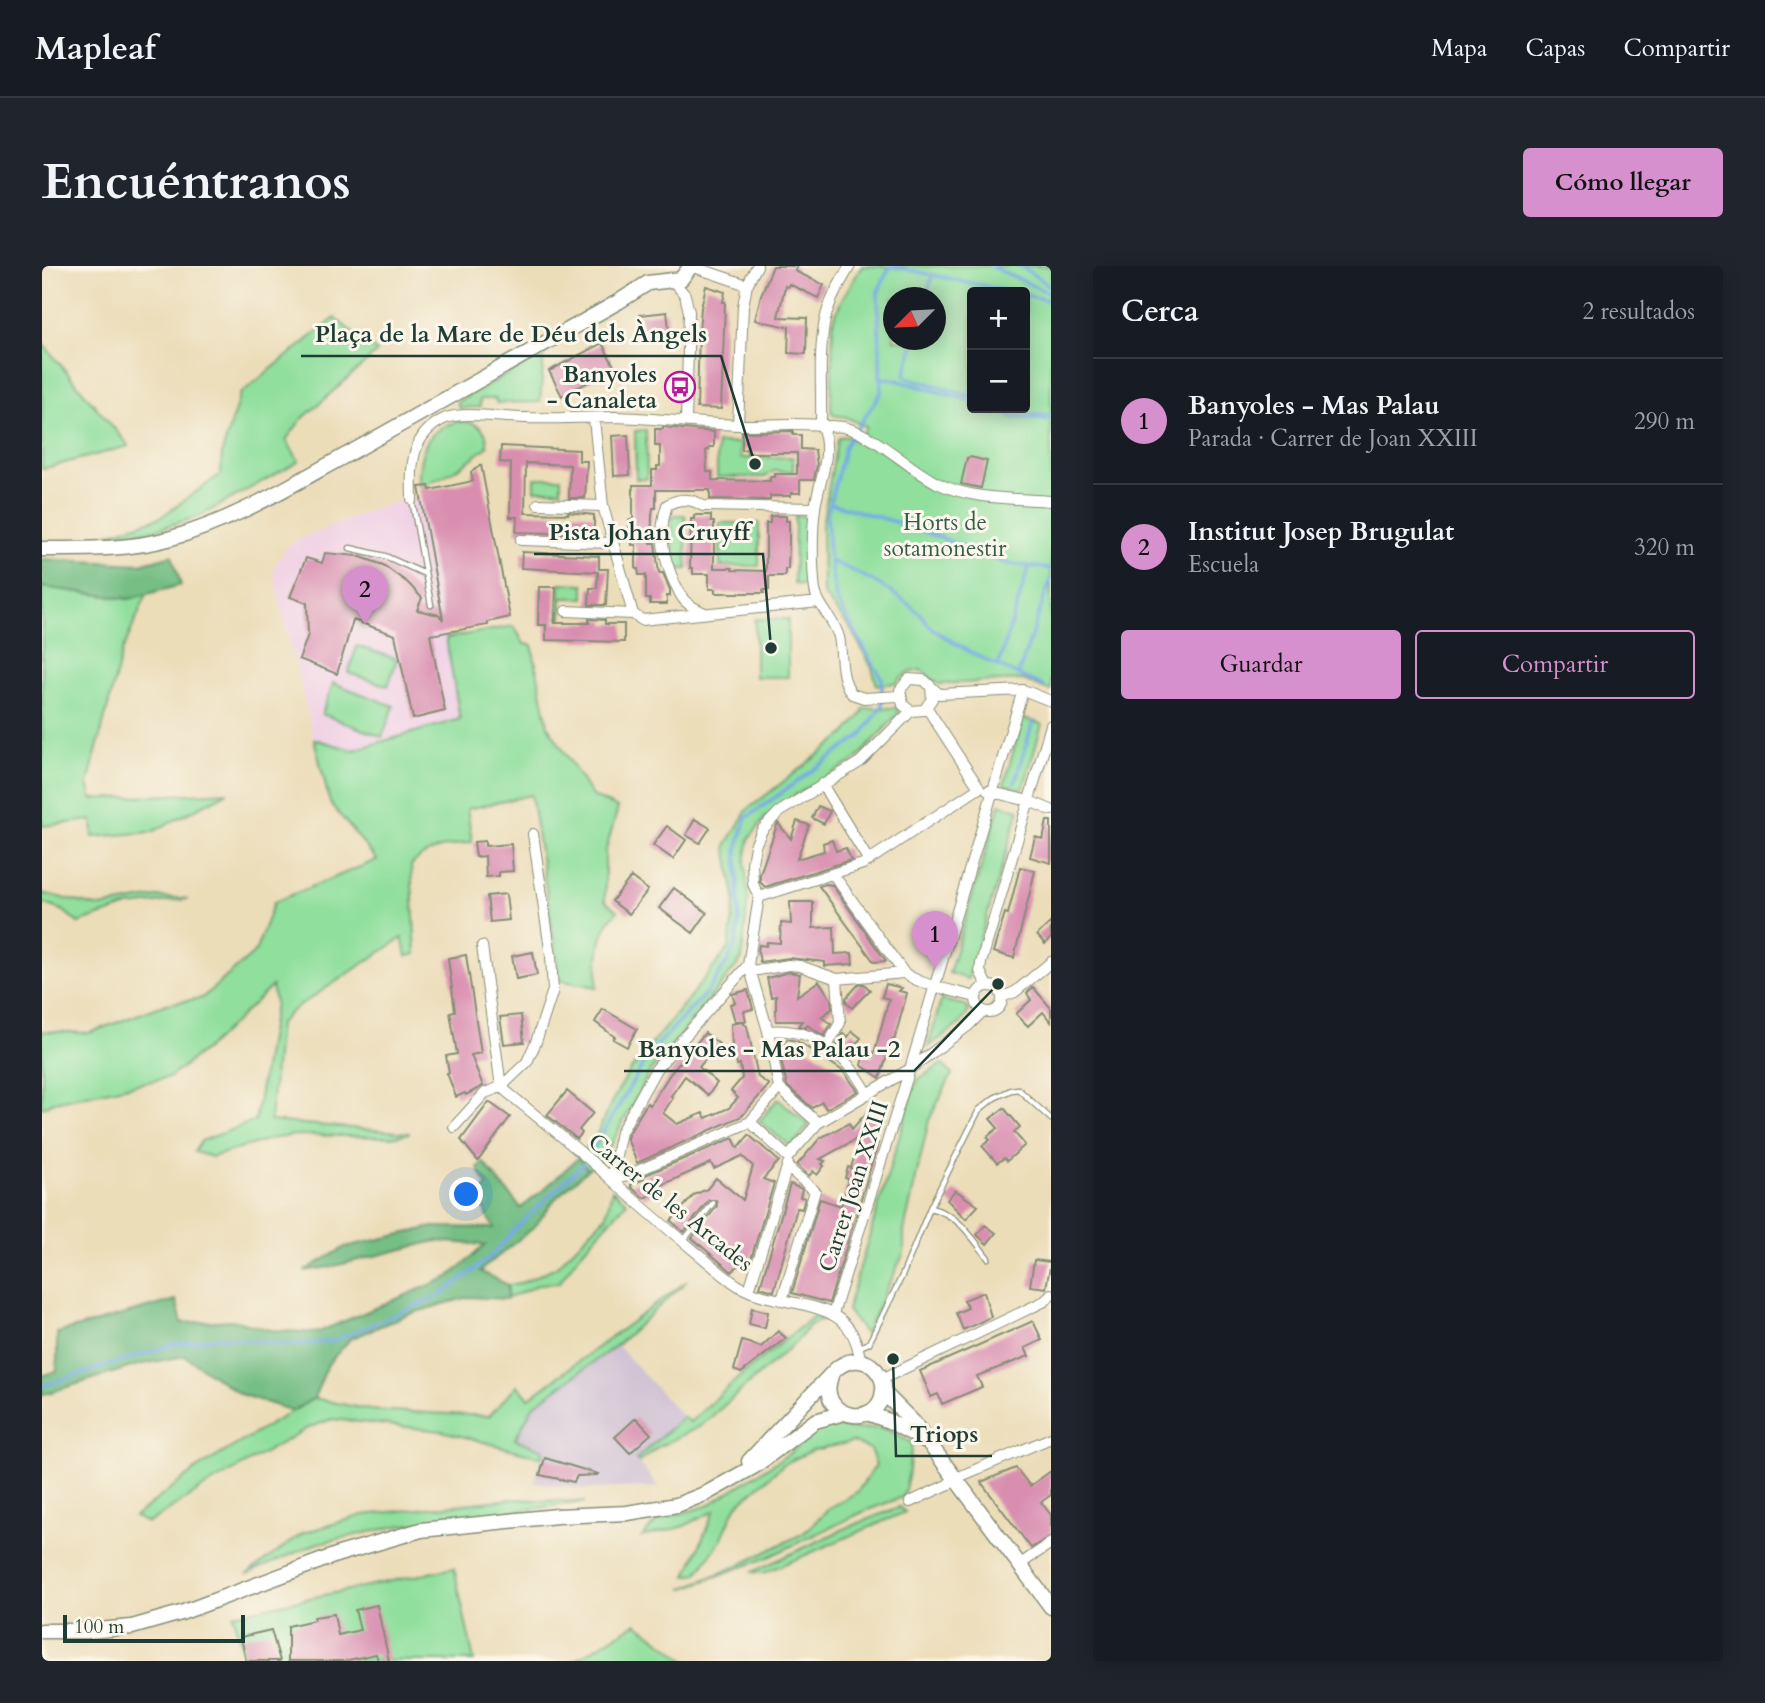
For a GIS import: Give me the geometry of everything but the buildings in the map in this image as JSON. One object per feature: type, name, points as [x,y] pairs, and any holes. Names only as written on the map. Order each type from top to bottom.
[{"type":"main road","points":[[654,266],[659,275],[670,280]]},
{"type":"main road","points":[[648,283],[654,266]]},
{"type":"main road","points":[[42,550],[112,549],[141,545],[166,540],[225,520],[453,395],[648,283],[684,276],[691,266]]},
{"type":"main road","points":[[734,1477],[843,1363],[860,1354],[871,1365],[882,1385],[956,1478],[1051,1607]]},
{"type":"main road","points":[[831,1376],[828,1387],[835,1407],[853,1416],[867,1413],[878,1405],[882,1385]]},
{"type":"main road","points":[[42,1631],[132,1627],[181,1613],[340,1554],[421,1530],[645,1511],[693,1499],[755,1466],[804,1428],[821,1419],[844,1413]]},
{"type":"main road","points":[[867,1413],[889,1421],[928,1443]]},
{"type":"street","points":[[691,266],[747,285]]},
{"type":"street","points":[[738,425],[740,341],[747,285],[757,266]]},
{"type":"street","points":[[850,266],[831,301],[825,319],[821,424],[827,436],[824,479],[815,508],[814,584],[819,602],[831,618],[839,637],[844,677],[852,694],[864,698],[899,695]]},
{"type":"street","points":[[670,280],[685,295],[688,312],[686,421]]},
{"type":"street","points":[[412,499],[410,473],[421,438],[446,418],[463,414],[493,417],[612,417],[738,425],[821,424],[845,427],[953,490],[974,495],[1051,501]]},
{"type":"street","points":[[594,419],[603,506],[633,614]]},
{"type":"street","points":[[705,613],[682,599],[671,574],[661,534],[667,505],[675,500],[695,500],[703,506],[815,508]]},
{"type":"street","points":[[538,504],[603,506]]},
{"type":"street","points":[[521,540],[612,543]]},
{"type":"street","points":[[566,611],[633,614],[642,620],[819,602]]},
{"type":"street","points":[[1051,701],[1023,690],[932,697],[920,711],[911,711],[903,705],[899,695],[902,686],[914,678],[924,680],[932,697],[979,788],[1029,801],[1051,810]]},
{"type":"street","name":"Carrer Joan XXIII","points":[[833,1314],[910,1069],[1023,690]]},
{"type":"street","points":[[818,1123],[779,1088],[768,1031],[750,968],[759,897],[753,884],[752,863],[755,846],[762,830],[779,812],[859,762],[911,711]]},
{"type":"street","points":[[988,986],[979,991],[976,997],[977,1006],[983,1011],[996,1012],[1002,1003],[1002,997],[998,989],[988,986],[980,971],[981,962],[1051,725]]},
{"type":"street","points":[[822,784],[869,861]]},
{"type":"street","points":[[759,897],[869,861],[979,788]]},
{"type":"street","points":[[454,1127],[485,1093],[501,1087],[527,1062],[553,990],[551,956],[533,834]]},
{"type":"street","points":[[833,874],[904,973],[934,986],[976,997]]},
{"type":"street","points":[[482,946],[501,1087]]},
{"type":"street","points":[[1002,997],[1015,992],[1050,964]]},
{"type":"street","points":[[779,1088],[750,1122],[628,1175],[611,1179],[621,1132],[656,1069],[750,968],[800,966],[837,979],[904,973]]},
{"type":"street","points":[[827,1045],[839,1023],[837,979]]},
{"type":"street","points":[[749,1290],[788,1162],[818,1123],[910,1069],[968,1026],[983,1011]]},
{"type":"street","points":[[768,1031],[799,1032],[827,1045],[847,1063],[868,1094]]},
{"type":"street","name":"Carrer de les Arcades","points":[[501,1087],[631,1199],[730,1279],[749,1290],[833,1314]]},
{"type":"street","points":[[750,1122],[815,1191],[782,1300]]},
{"type":"street","points":[[882,1385],[1045,1301],[1051,1294]]},
{"type":"street","points":[[833,1314],[853,1332],[860,1354]]},
{"type":"street","points":[[909,1502],[947,1485],[956,1478],[1051,1438]]},
{"type":"street","points":[[1019,1565],[1051,1543]]},
{"type":"lane","points":[[412,499],[431,605]]},
{"type":"lane","points":[[350,548],[385,556],[425,574]]},
{"type":"lane","points":[[860,1354],[869,1343],[902,1276],[930,1208],[979,1110],[994,1098],[1018,1089],[1051,1119]]},
{"type":"lane","points":[[683,1241],[713,1203]]},
{"type":"lane","points":[[930,1208],[945,1211],[967,1230],[988,1258]]},
{"type":"shaded area","points":[[420,498],[461,718],[353,751],[314,739],[275,581],[274,567],[288,545],[300,539],[385,505]]},
{"type":"shaded area","points":[[617,1345],[683,1417],[636,1459],[659,1487],[583,1489],[534,1482],[544,1450],[515,1440],[534,1405]]},
{"type":"green space","name":"Horts de sotamonestir","points":[[862,266],[1051,266],[1051,691],[1023,680],[939,684],[921,670],[907,673],[896,683],[877,685],[872,668],[851,629],[823,594],[822,525],[837,441],[846,436],[858,442],[866,427],[846,417],[833,415],[831,409],[833,322],[841,301]]},
{"type":"green space","points":[[335,318],[377,352],[301,420],[286,440],[299,461],[200,516],[155,530],[106,535],[161,517],[221,474],[222,453],[240,394]]},
{"type":"green space","points":[[42,343],[129,446],[42,469]]},
{"type":"green space","points":[[544,354],[540,402],[496,403],[496,399],[480,399],[480,407],[459,408],[457,402]]},
{"type":"green space","points":[[460,421],[481,428],[486,435],[487,447],[446,475],[419,485],[422,453],[431,436],[448,424]]},
{"type":"green space","points":[[646,430],[647,479],[636,479],[635,431]]},
{"type":"green space","points":[[717,443],[740,443],[741,458],[793,457],[793,471],[774,471],[765,477],[717,477]]},
{"type":"green space","points":[[535,478],[561,478],[561,490],[535,490]]},
{"type":"green space","points":[[672,515],[685,515],[687,569],[674,569]]},
{"type":"green space","points":[[795,516],[808,516],[806,585],[794,584]]},
{"type":"green space","points":[[720,523],[759,523],[759,566],[720,566]]},
{"type":"green space","points":[[172,555],[181,585],[129,599],[42,587],[42,559],[140,564]]},
{"type":"green space","points":[[560,583],[584,584],[584,598],[562,598],[562,618],[559,618]]},
{"type":"green space","points":[[42,587],[129,599],[147,593],[122,652],[88,783],[92,799],[228,792],[152,832],[93,837],[92,820],[42,826]]},
{"type":"green space","points":[[755,619],[788,619],[788,677],[755,677]]},
{"type":"green space","points":[[514,626],[524,644],[532,645],[548,726],[592,796],[618,808],[605,853],[605,901],[618,911],[602,936],[597,987],[557,980],[557,957],[531,795],[467,809],[472,842],[431,851],[411,865],[416,954],[407,956],[402,938],[293,1010],[279,1024],[270,1121],[410,1133],[392,1137],[296,1135],[270,1139],[212,1157],[194,1152],[201,1141],[255,1121],[275,1003],[272,986],[213,1043],[170,1077],[54,1102],[42,1108],[42,1031],[89,1033],[166,1004],[202,998],[255,952],[274,902],[377,860],[330,803],[314,739],[353,750],[460,719],[446,638]]},
{"type":"green space","points":[[357,646],[397,659],[388,686],[348,673]]},
{"type":"green space","points":[[333,683],[394,706],[382,737],[322,714]]},
{"type":"green space","points":[[864,708],[898,708],[898,714],[857,759],[795,795],[766,817],[749,839],[745,862],[748,898],[742,959],[649,1073],[605,1156],[588,1169],[578,1158],[596,1136],[630,1071],[729,948],[735,899],[726,846],[747,810],[845,734]]},
{"type":"green space","points":[[1023,718],[1042,724],[1023,790],[1004,784]]},
{"type":"green space","points":[[1000,804],[1019,810],[968,979],[949,973]]},
{"type":"green space","points":[[42,893],[100,907],[157,897],[188,899],[129,906],[78,923],[64,911],[42,903]]},
{"type":"green space","points":[[941,1000],[965,1005],[969,1011],[961,1023],[928,1047]]},
{"type":"green space","points":[[942,1064],[952,1074],[929,1120],[904,1231],[904,1253],[865,1334],[847,1310],[914,1088],[919,1079]]},
{"type":"green space","points":[[778,1099],[809,1125],[791,1147],[759,1121]]},
{"type":"green space","points":[[578,1158],[588,1169],[555,1199],[535,1226],[480,1271],[508,1285],[507,1299],[468,1297],[406,1315],[350,1339],[328,1364],[314,1398],[293,1411],[240,1394],[185,1356],[138,1365],[42,1395],[42,1376],[57,1371],[57,1333],[176,1300],[182,1323],[232,1320],[271,1330],[316,1333],[449,1277],[485,1245],[436,1241],[304,1271],[345,1247],[433,1227],[494,1228],[477,1196],[487,1186],[478,1168],[483,1162],[521,1208]]},
{"type":"green space","points":[[612,1190],[627,1202],[578,1256],[559,1283],[540,1284],[507,1299],[508,1285],[524,1282],[556,1267],[606,1216]]},
{"type":"green space","points":[[687,1281],[617,1345],[534,1405],[515,1439],[544,1450],[541,1457],[442,1431],[332,1419],[308,1428],[148,1523],[134,1517],[198,1468],[314,1398],[370,1410],[489,1416],[517,1385],[529,1398]]},
{"type":"green space","points":[[814,1316],[823,1320],[810,1325],[797,1341],[701,1426],[658,1447],[639,1462],[636,1459],[683,1417],[690,1422],[740,1376]]},
{"type":"green space","points":[[826,1425],[851,1429],[884,1428],[912,1443],[903,1497],[865,1511],[766,1558],[682,1589],[804,1533],[828,1509],[857,1492],[876,1465],[870,1449],[853,1442],[813,1450],[784,1464],[736,1506],[721,1540],[697,1574],[687,1576],[714,1511],[682,1527],[642,1537],[658,1520],[707,1506],[790,1453],[809,1433]]},
{"type":"green space","points":[[511,1499],[585,1502],[397,1526],[315,1544],[247,1574],[303,1533],[363,1515]]},
{"type":"green space","points":[[899,1507],[905,1512],[764,1573],[752,1572],[844,1529]]},
{"type":"green space","points":[[454,1568],[474,1661],[244,1661],[233,1614]]},
{"type":"green space","points":[[637,1623],[686,1661],[574,1661]]},
{"type":"waterway","points":[[890,266],[989,287]]},
{"type":"waterway","points":[[589,1156],[650,1053],[706,993],[727,963],[736,942],[739,920],[737,850],[746,818],[861,736],[882,706],[882,679],[836,599],[829,555],[827,515],[845,446],[881,393],[878,292],[890,266]]},
{"type":"waterway","points":[[990,266],[1051,294]]},
{"type":"waterway","points":[[1021,266],[1051,287]]},
{"type":"waterway","points":[[929,287],[932,276]]},
{"type":"waterway","points":[[1030,296],[1051,301]]},
{"type":"waterway","points":[[912,350],[906,377],[967,395]]},
{"type":"waterway","points":[[881,378],[967,400]]},
{"type":"waterway","points":[[1005,413],[1013,417],[1051,420]]},
{"type":"waterway","points":[[1019,413],[1051,415]]},
{"type":"waterway","points":[[830,503],[916,528],[1004,563],[1051,569]]},
{"type":"waterway","points":[[830,561],[888,590],[910,605],[933,629],[959,646],[1044,686]]},
{"type":"waterway","points":[[998,666],[1029,567]]},
{"type":"waterway","points":[[1018,675],[1051,578]]},
{"type":"waterway","points":[[1015,782],[1033,722]]},
{"type":"waterway","points":[[42,1386],[172,1345],[222,1337],[288,1345],[334,1341],[441,1295],[492,1256],[515,1229],[583,1164]]},
{"type":"place","name":"Banyoles - Canaleta","points":[[680,387]]},
{"type":"place","name":"Plaça de la Mare de Déu dels Àngels","points":[[755,464]]},
{"type":"place","name":"Institut Josep Brugulat","points":[[365,624]]},
{"type":"place","name":"Pista Johan Cruyff","points":[[771,648]]},
{"type":"place","name":"Banyoles - Mas Palau","points":[[935,969]]},
{"type":"place","name":"Banyoles - Mas Palau -2","points":[[998,984]]},
{"type":"place","name":"Triops","points":[[893,1359]]}]
